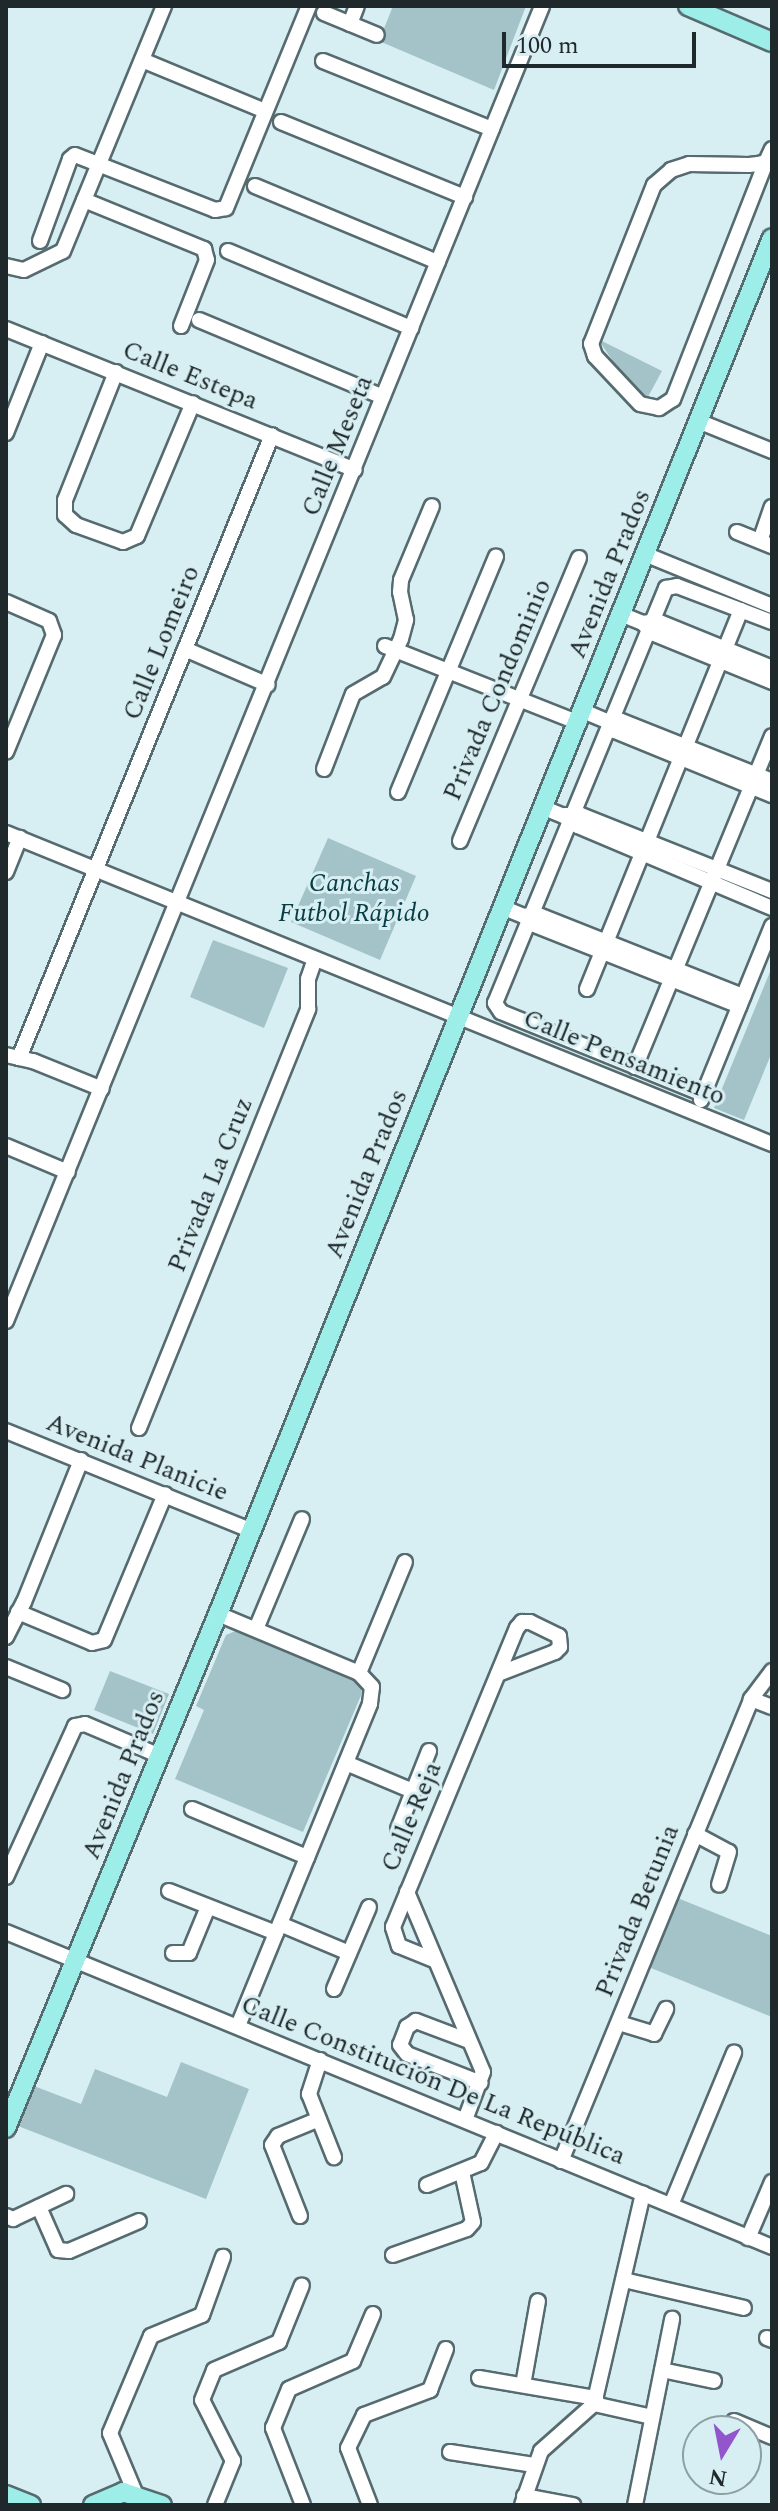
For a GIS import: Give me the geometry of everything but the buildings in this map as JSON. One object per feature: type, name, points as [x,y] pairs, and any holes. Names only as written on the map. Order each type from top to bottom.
[{"type":"main road","points":[[688,6],[772,42]]},
{"type":"main road","name":"Avenida Prados","points":[[6,2128],[623,615],[772,238]]},
{"type":"main road","points":[[93,2505],[123,2492],[162,2505]]},
{"type":"main road","points":[[6,2495],[31,2505]]},
{"type":"street","points":[[6,266],[24,270],[60,255],[164,6]]},
{"type":"street","points":[[350,24],[357,6]]},
{"type":"street","name":"Calle Meseta","points":[[6,1321],[268,685],[542,6]]},
{"type":"street","points":[[40,241],[71,157],[77,155],[223,210],[265,111],[303,8]]},
{"type":"street","points":[[324,13],[377,35]]},
{"type":"street","points":[[142,60],[265,111]]},
{"type":"street","points":[[323,61],[492,129]]},
{"type":"street","points":[[281,122],[465,197]]},
{"type":"street","points":[[770,157],[673,399],[659,408],[640,404],[595,356],[591,339],[654,185],[663,175],[689,164],[770,157]]},
{"type":"street","points":[[255,186],[438,262]]},
{"type":"street","points":[[84,200],[204,249],[207,260],[181,326]]},
{"type":"street","points":[[228,251],[411,328]]},
{"type":"street","points":[[199,320],[383,397]]},
{"type":"street","name":"Calle Estepa","points":[[6,329],[355,470]]},
{"type":"street","points":[[6,433],[42,343]]},
{"type":"street","points":[[116,372],[65,500],[65,515],[76,525],[123,542],[137,536],[193,403]]},
{"type":"street","points":[[698,421],[772,451]]},
{"type":"street","name":"Calle Lomeiro","points":[[13,1056],[96,868],[272,435]]},
{"type":"street","points":[[324,769],[353,694],[383,677],[390,648],[406,620],[400,592],[401,580],[432,506]]},
{"type":"street","points":[[737,532],[766,543],[772,507]]},
{"type":"street","points":[[647,555],[772,606]]},
{"type":"street","name":"Privada Condominio","points":[[398,792],[496,557]]},
{"type":"street","name":"Privada Condominio","points":[[460,841],[579,558]]},
{"type":"street","points":[[703,1094],[498,1010],[495,1000],[647,625],[664,591],[673,586],[772,622]]},
{"type":"street","points":[[6,602],[49,621],[54,635],[6,752]]},
{"type":"street","points":[[587,989],[741,610]]},
{"type":"street","points":[[623,615],[724,656],[772,682]]},
{"type":"street","points":[[390,648],[519,699],[609,722],[753,780],[772,795]]},
{"type":"street","points":[[185,649],[268,685]]},
{"type":"street","points":[[724,656],[772,668]]},
{"type":"street","points":[[635,1067],[772,736]]},
{"type":"street","points":[[753,780],[772,781]]},
{"type":"street","points":[[544,808],[715,876],[772,908]]},
{"type":"street","points":[[6,872],[13,836]]},
{"type":"street","name":"Calle Pensamiento","points":[[13,836],[772,1144]]},
{"type":"street","points":[[715,876],[772,891]]},
{"type":"street","points":[[504,908],[741,1001]]},
{"type":"street","points":[[695,1112],[772,926]]},
{"type":"street","name":"Privada La Cruz","points":[[139,1428],[308,1009],[308,979],[315,959]]},
{"type":"street","points":[[13,1056],[102,1089]]},
{"type":"street","points":[[6,1146],[68,1172]]},
{"type":"street","name":"Avenida Planicie","points":[[6,1431],[250,1530]]},
{"type":"street","points":[[6,1637],[81,1460]]},
{"type":"street","points":[[18,1612],[92,1643],[104,1640],[165,1494]]},
{"type":"street","points":[[256,1629],[302,1519]]},
{"type":"street","points":[[359,1673],[405,1562]]},
{"type":"street","points":[[218,1614],[359,1673],[371,1682],[372,1694],[238,2026]]},
{"type":"street","name":"Calle Reja","points":[[481,2083],[483,2072],[407,1892],[498,1674],[522,1622],[557,1634],[560,1647],[498,1674]]},
{"type":"street","points":[[6,1667],[62,1690]]},
{"type":"street","name":"Privada Betunia","points":[[561,2161],[751,1699],[772,1671]]},
{"type":"street","points":[[751,1699],[772,1707]]},
{"type":"street","points":[[6,1877],[75,1726],[85,1724],[160,1756]]},
{"type":"street","points":[[398,1829],[429,1751]]},
{"type":"street","points":[[346,1763],[413,1791]]},
{"type":"street","points":[[192,1809],[307,1857]]},
{"type":"street","points":[[695,1834],[729,1852],[719,1885]]},
{"type":"street","points":[[169,1891],[208,1907],[349,1953]]},
{"type":"street","points":[[407,1892],[393,1934],[402,1948],[434,1960]]},
{"type":"street","points":[[173,1953],[189,1953],[208,1907]]},
{"type":"street","points":[[334,1989],[369,1907]]},
{"type":"street","name":"Calle Constitución De La República","points":[[6,1932],[772,2247]]},
{"type":"street","points":[[619,2023],[654,2034],[666,2009]]},
{"type":"street","points":[[465,2120],[481,2083],[407,2054],[400,2045],[407,2027],[416,2021],[469,2041]]},
{"type":"street","points":[[671,2205],[734,2053]]},
{"type":"street","points":[[320,2060],[309,2090],[334,2157]]},
{"type":"street","points":[[300,2216],[272,2145],[278,2136],[319,2119]]},
{"type":"street","points":[[427,2185],[484,2161],[496,2133]]},
{"type":"street","points":[[393,2255],[467,2229],[473,2222],[462,2172]]},
{"type":"street","points":[[748,2238],[772,2182]]},
{"type":"street","points":[[6,2216],[13,2219],[66,2194]]},
{"type":"street","points":[[573,2505],[523,2500],[541,2451],[595,2401],[643,2194]]},
{"type":"street","points":[[39,2207],[58,2250],[69,2251],[139,2221]]},
{"type":"street","points":[[136,2495],[110,2433],[151,2336],[202,2315],[223,2257]]},
{"type":"street","points":[[624,2280],[744,2308]]},
{"type":"street","points":[[215,2505],[233,2461],[202,2400],[214,2370],[279,2342],[302,2285]]},
{"type":"street","points":[[523,2385],[538,2301]]},
{"type":"street","points":[[303,2505],[273,2428],[289,2389],[353,2361],[373,2314]]},
{"type":"street","points":[[635,2505],[672,2319]]},
{"type":"street","points":[[370,2505],[348,2448],[364,2415],[430,2390],[446,2349]]},
{"type":"street","points":[[662,2370],[714,2381]]},
{"type":"street","points":[[479,2378],[595,2401],[652,2417]]},
{"type":"street","points":[[450,2452],[534,2465]]},
{"type":"green space","points":[[393,6],[526,6],[494,90],[379,41]]},
{"type":"green space","points":[[598,339],[662,371],[643,406]]},
{"type":"green space","name":"Canchas Futbol Rápido","points":[[328,838],[416,876],[380,960],[291,922]]},
{"type":"green space","points":[[213,940],[288,968],[264,1028],[190,997]]},
{"type":"green space","points":[[772,967],[772,1052],[744,1120],[714,1108]]},
{"type":"green space","points":[[238,1630],[359,1680],[362,1693],[303,1832],[175,1779],[204,1710],[196,1706],[226,1635]]},
{"type":"green space","points":[[110,1671],[169,1694],[153,1734],[94,1710]]},
{"type":"green space","points":[[675,1897],[772,1936],[772,2017],[646,1966]]},
{"type":"green space","points":[[181,2062],[249,2089],[206,2199],[18,2126],[34,2086],[81,2104],[95,2069],[167,2097]]}]
